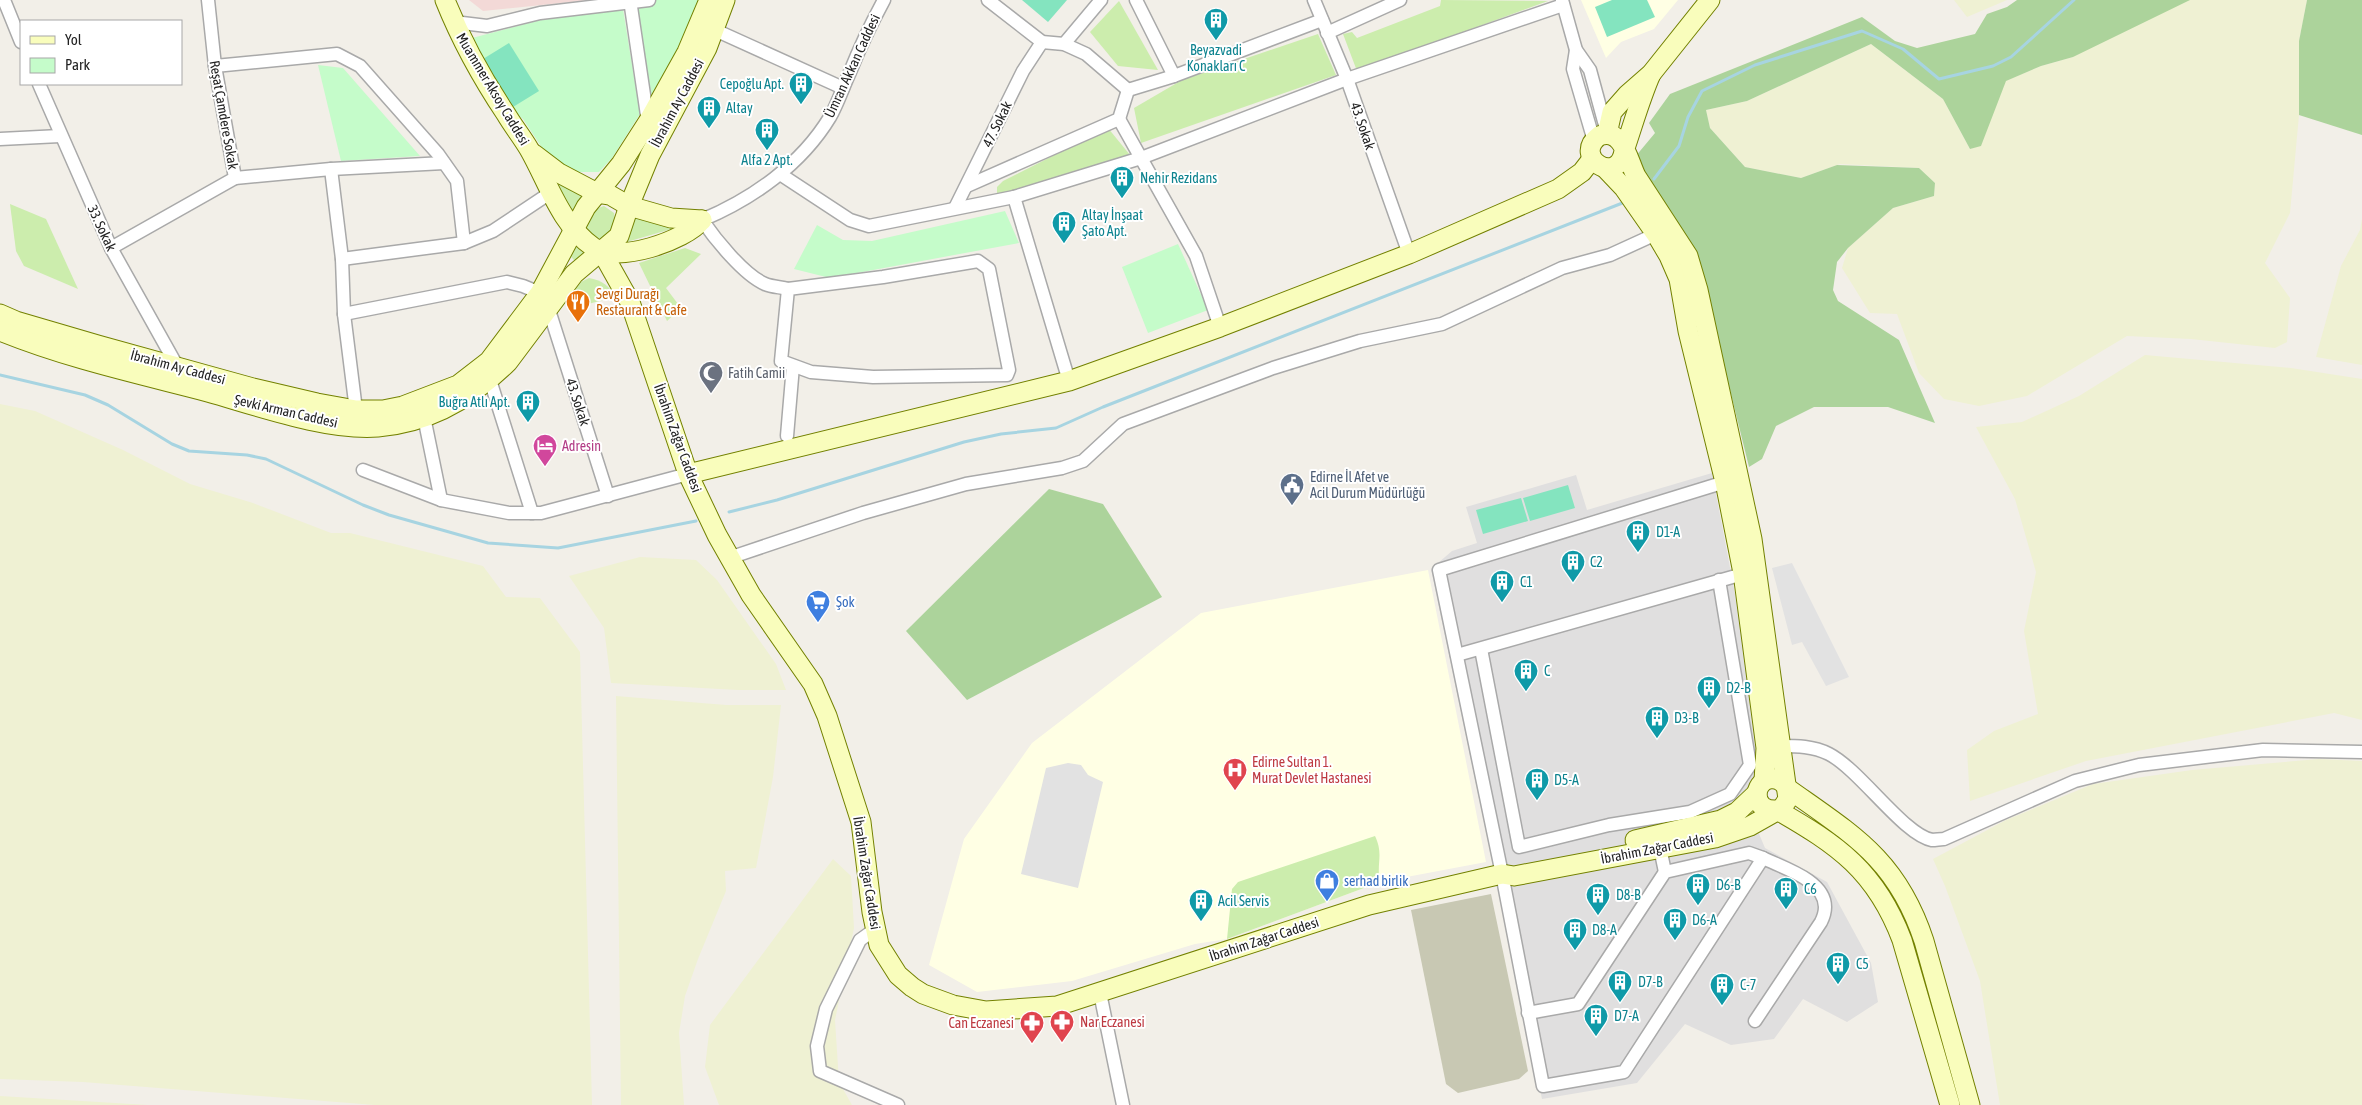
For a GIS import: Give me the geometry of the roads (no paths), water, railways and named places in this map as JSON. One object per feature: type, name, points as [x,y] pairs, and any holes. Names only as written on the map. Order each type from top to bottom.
[{"type":"main road","name":"Muammer Aksoy Caddesi","points":[[445,0],[479,71],[529,150]]},
{"type":"main road","name":"İbrahim Ay Caddesi","points":[[597,193],[621,164],[648,122],[687,52],[709,0]]},
{"type":"main road","name":"İbrahim Ay Caddesi","points":[[628,206],[650,155],[715,30],[725,0]]},
{"type":"main road","points":[[688,474],[1069,381],[1220,327],[1409,254],[1558,189],[1582,172],[1599,150],[1612,112],[1626,94],[1651,74],[1710,0]]},
{"type":"main road","points":[[1599,150],[1618,163],[1651,74]]},
{"type":"main road","points":[[1599,150],[1618,138],[1636,176],[1688,256],[1698,290],[1789,796],[1787,802],[1777,810]]},
{"type":"main road","points":[[529,150],[550,193],[575,230],[592,247],[602,252],[628,252],[656,246],[690,232],[702,220]]},
{"type":"main road","points":[[529,150],[559,173],[597,193],[610,195],[628,206],[671,218],[702,220]]},
{"type":"main road","points":[[1599,150],[1656,234],[1669,256],[1679,279],[1688,331],[1725,482],[1750,572],[1766,748],[1758,801],[1769,810],[1777,810],[1831,842],[1854,862],[1884,902],[1893,917],[1902,940],[1950,1105]]},
{"type":"main road","points":[[575,230],[586,207],[597,193]]},
{"type":"main road","points":[[602,252],[619,236],[628,206]]},
{"type":"main road","name":"İbrahim Ay Caddesi","points":[[0,314],[16,321],[98,345],[262,390],[356,410],[383,410],[403,406],[458,385],[490,361],[544,300],[575,230]]},
{"type":"main road","name":"Şevki Arman Caddesi","points":[[0,331],[96,362],[314,420],[377,427],[424,417],[461,400],[490,380],[508,362],[544,300],[602,252]]},
{"type":"main road","name":"İbrahim Zağar Caddesi","points":[[602,252],[630,302],[688,474],[729,558],[813,684],[827,716],[861,822],[874,930],[879,946],[898,975],[923,994],[953,1005],[986,1011],[1057,1006],[1369,905],[1502,874],[1514,876],[1729,834],[1750,826],[1777,810]]},
{"type":"main road","points":[[1760,787],[1775,778],[1784,783],[1787,788],[1864,843],[1904,892],[1916,915],[1970,1105]]},
{"type":"main road","name":"İbrahim Zağar Caddesi","points":[[1502,874],[1510,868],[1721,820],[1737,812],[1760,787]]},
{"type":"street","points":[[4,0],[20,40]]},
{"type":"street","name":"Reşat Çamdere Sokak","points":[[110,248],[235,178],[215,66],[208,0]]},
{"type":"street","points":[[454,22],[488,26],[540,13],[649,0]]},
{"type":"street","name":"Ümran Akkan Caddesi","points":[[702,220],[729,208],[780,174],[818,135],[830,116],[867,31],[884,0]]},
{"type":"street","points":[[988,0],[1042,42],[1064,44],[1086,54],[1128,90]]},
{"type":"street","points":[[1064,44],[1101,0]]},
{"type":"street","points":[[1136,0],[1174,76]]},
{"type":"street","name":"43. Sokak","points":[[1314,0],[1346,79],[1409,254]]},
{"type":"street","points":[[1128,90],[1324,27],[1400,0]]},
{"type":"street","points":[[630,1],[648,122]]},
{"type":"street","points":[[780,174],[860,224],[884,224],[1014,197],[1141,158],[1346,79],[1562,3],[1576,50],[1573,69],[1599,150]]},
{"type":"street","points":[[715,30],[842,88]]},
{"type":"street","name":"47. Sokak","points":[[955,208],[1023,71],[1042,42]]},
{"type":"street","points":[[215,66],[337,54],[360,66],[444,163],[457,181],[464,243]]},
{"type":"street","name":"33. Sokak","points":[[38,85],[110,248],[177,366]]},
{"type":"street","points":[[1128,90],[1119,119],[1196,256],[1220,327]]},
{"type":"street","points":[[967,186],[1119,119]]},
{"type":"street","points":[[0,140],[60,136]]},
{"type":"street","points":[[235,178],[330,169],[444,163]]},
{"type":"street","points":[[330,169],[342,259],[344,314],[356,410]]},
{"type":"street","points":[[342,259],[464,243],[493,231],[550,193]]},
{"type":"street","points":[[1014,197],[1069,381]]},
{"type":"street","points":[[702,220],[720,244],[744,269],[764,284],[788,289],[883,277],[978,260],[989,269],[1009,370],[1007,375],[994,376],[873,377],[811,372],[781,362],[788,289]]},
{"type":"street","points":[[729,558],[863,513],[956,487],[1062,468],[1083,461],[1123,424],[1273,368],[1360,340],[1442,324],[1562,268],[1610,255],[1656,234]]},
{"type":"street","points":[[344,314],[507,282],[544,300]]},
{"type":"street","name":"43. Sokak","points":[[544,300],[608,496]]},
{"type":"street","points":[[787,436],[793,366]]},
{"type":"street","points":[[490,380],[532,513]]},
{"type":"street","points":[[424,417],[441,500]]},
{"type":"street","points":[[363,470],[441,500],[510,513],[541,514],[688,474]]},
{"type":"street","points":[[1725,482],[1439,570],[1502,874],[1543,1086],[1624,1072],[1764,858]]},
{"type":"street","points":[[1456,654],[1481,649],[1750,572]]},
{"type":"street","points":[[1481,649],[1520,847],[1609,825],[1690,812],[1730,794],[1750,765],[1719,580]]},
{"type":"street","points":[[1780,746],[1811,747],[1843,763],[1898,817],[1920,834],[1932,840],[1944,839],[2075,781],[2139,765],[2263,750],[2362,752]]},
{"type":"street","points":[[1660,848],[1665,872]]},
{"type":"street","points":[[1528,1013],[1578,1004],[1665,872],[1749,853],[1764,858],[1810,882],[1818,889],[1826,907],[1821,922],[1755,1021]]},
{"type":"street","points":[[874,930],[860,940],[826,1009],[817,1046],[820,1071],[898,1105]]},
{"type":"street","points":[[1100,993],[1123,1105]]},
{"type":"waterway","points":[[1654,179],[1679,146],[1688,117],[1702,91],[1755,65],[1862,31],[1903,49],[1939,79],[1993,66],[2011,57],[2074,0]]},
{"type":"waterway","points":[[729,512],[777,500],[964,442],[1001,434],[1056,428],[1103,407],[1625,202]]},
{"type":"waterway","points":[[0,375],[85,395],[108,405],[172,444],[189,451],[247,455],[266,459],[363,505],[389,515],[488,543],[558,548],[696,521]]},
{"type":"place","name":"Beyazvadi Konakları C","points":[[1216,41]]},
{"type":"place","name":"Cepoğlu Apt.","points":[[801,105]]},
{"type":"place","name":"Altay","points":[[709,129]]},
{"type":"place","name":"Alfa 2 Apt.","points":[[767,151]]},
{"type":"place","name":"Nehir Rezidans","points":[[1122,199]]},
{"type":"place","name":"Altay İnşaat Şato Apt.","points":[[1064,244]]},
{"type":"place","name":"Sevgi Durağı Restaurant & Cafe","points":[[578,323]]},
{"type":"place","name":"Fatih Camii","points":[[711,394]]},
{"type":"place","name":"Buğra Atlı Apt.","points":[[528,423]]},
{"type":"place","name":"Adresin","points":[[545,467]]},
{"type":"place","name":"Edirne İl Afet ve Acil Durum Müdürlüğü","points":[[1292,506]]},
{"type":"place","name":"D1-A","points":[[1638,553]]},
{"type":"place","name":"C2","points":[[1573,583]]},
{"type":"place","name":"C1","points":[[1502,603]]},
{"type":"place","name":"Şok","points":[[818,623]]},
{"type":"place","name":"C","points":[[1526,692]]},
{"type":"place","name":"D2-B","points":[[1709,709]]},
{"type":"place","name":"D3-B","points":[[1657,739]]},
{"type":"place","name":"Edirne Sultan 1. Murat Devlet Hastanesi","points":[[1235,791]]},
{"type":"place","name":"D5-A","points":[[1537,801]]},
{"type":"place","name":"serhad birlik","points":[[1327,902]]},
{"type":"place","name":"D6-B","points":[[1698,906]]},
{"type":"place","name":"C6","points":[[1786,910]]},
{"type":"place","name":"D8-B","points":[[1598,916]]},
{"type":"place","name":"Acil Servis","points":[[1201,922]]},
{"type":"place","name":"D6-A","points":[[1675,941]]},
{"type":"place","name":"D8-A","points":[[1575,951]]},
{"type":"place","name":"C5","points":[[1838,985]]},
{"type":"place","name":"D7-B","points":[[1620,1003]]},
{"type":"place","name":"C-7","points":[[1722,1006]]},
{"type":"place","name":"D7-A","points":[[1596,1037]]},
{"type":"place","name":"Nar Eczanesi","points":[[1062,1043]]},
{"type":"place","name":"Can Eczanesi","points":[[1032,1044]]}]
